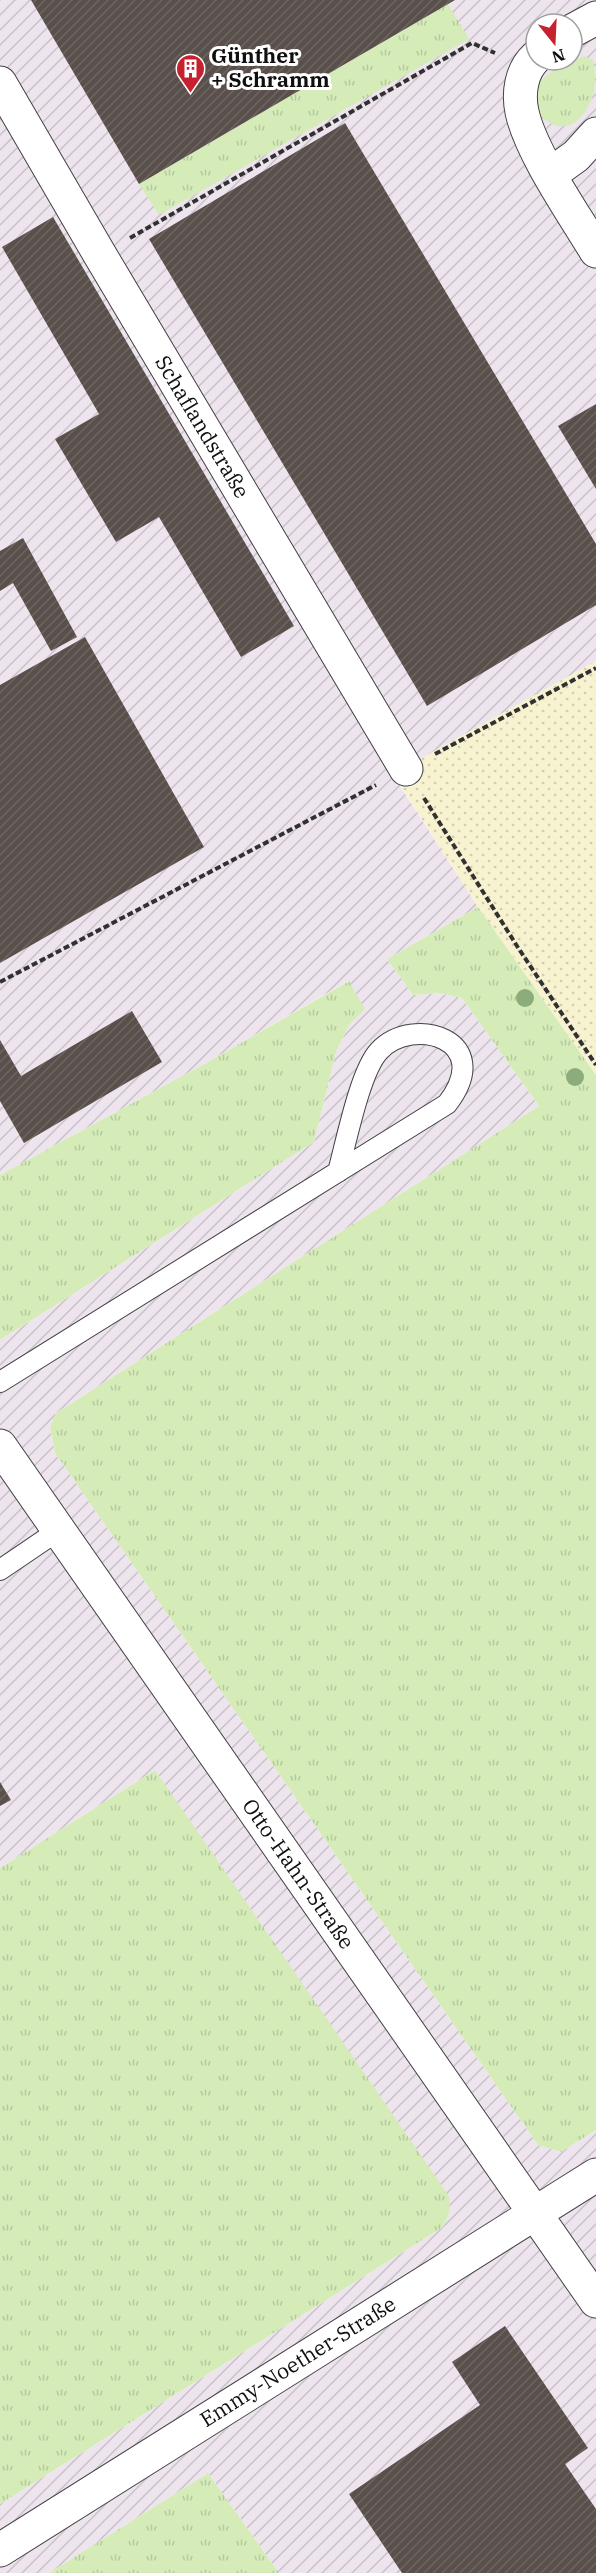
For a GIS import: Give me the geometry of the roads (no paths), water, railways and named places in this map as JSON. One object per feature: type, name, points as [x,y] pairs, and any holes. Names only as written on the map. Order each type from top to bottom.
[{"type":"street","points":[[527,72],[521,89],[522,113],[551,174],[596,251]]},
{"type":"street","name":"Schaflandstraße","points":[[0,83],[406,770]]},
{"type":"street","points":[[551,174],[576,156],[596,134]]},
{"type":"street","name":"Otto-Hahn-Straße","points":[[0,1446],[596,2301]]},
{"type":"street","name":"Emmy-Noether-Straße","points":[[0,2550],[596,2175]]},
{"type":"lane","points":[[0,1382],[338,1172],[447,1104],[459,1088],[463,1073],[461,1056],[453,1044],[437,1036],[418,1034],[397,1038],[379,1050],[368,1068],[338,1172]]},
{"type":"lane","points":[[0,1570],[59,1530]]},
{"type":"place","name":"Günther + Schramm","points":[[190,94]]}]
